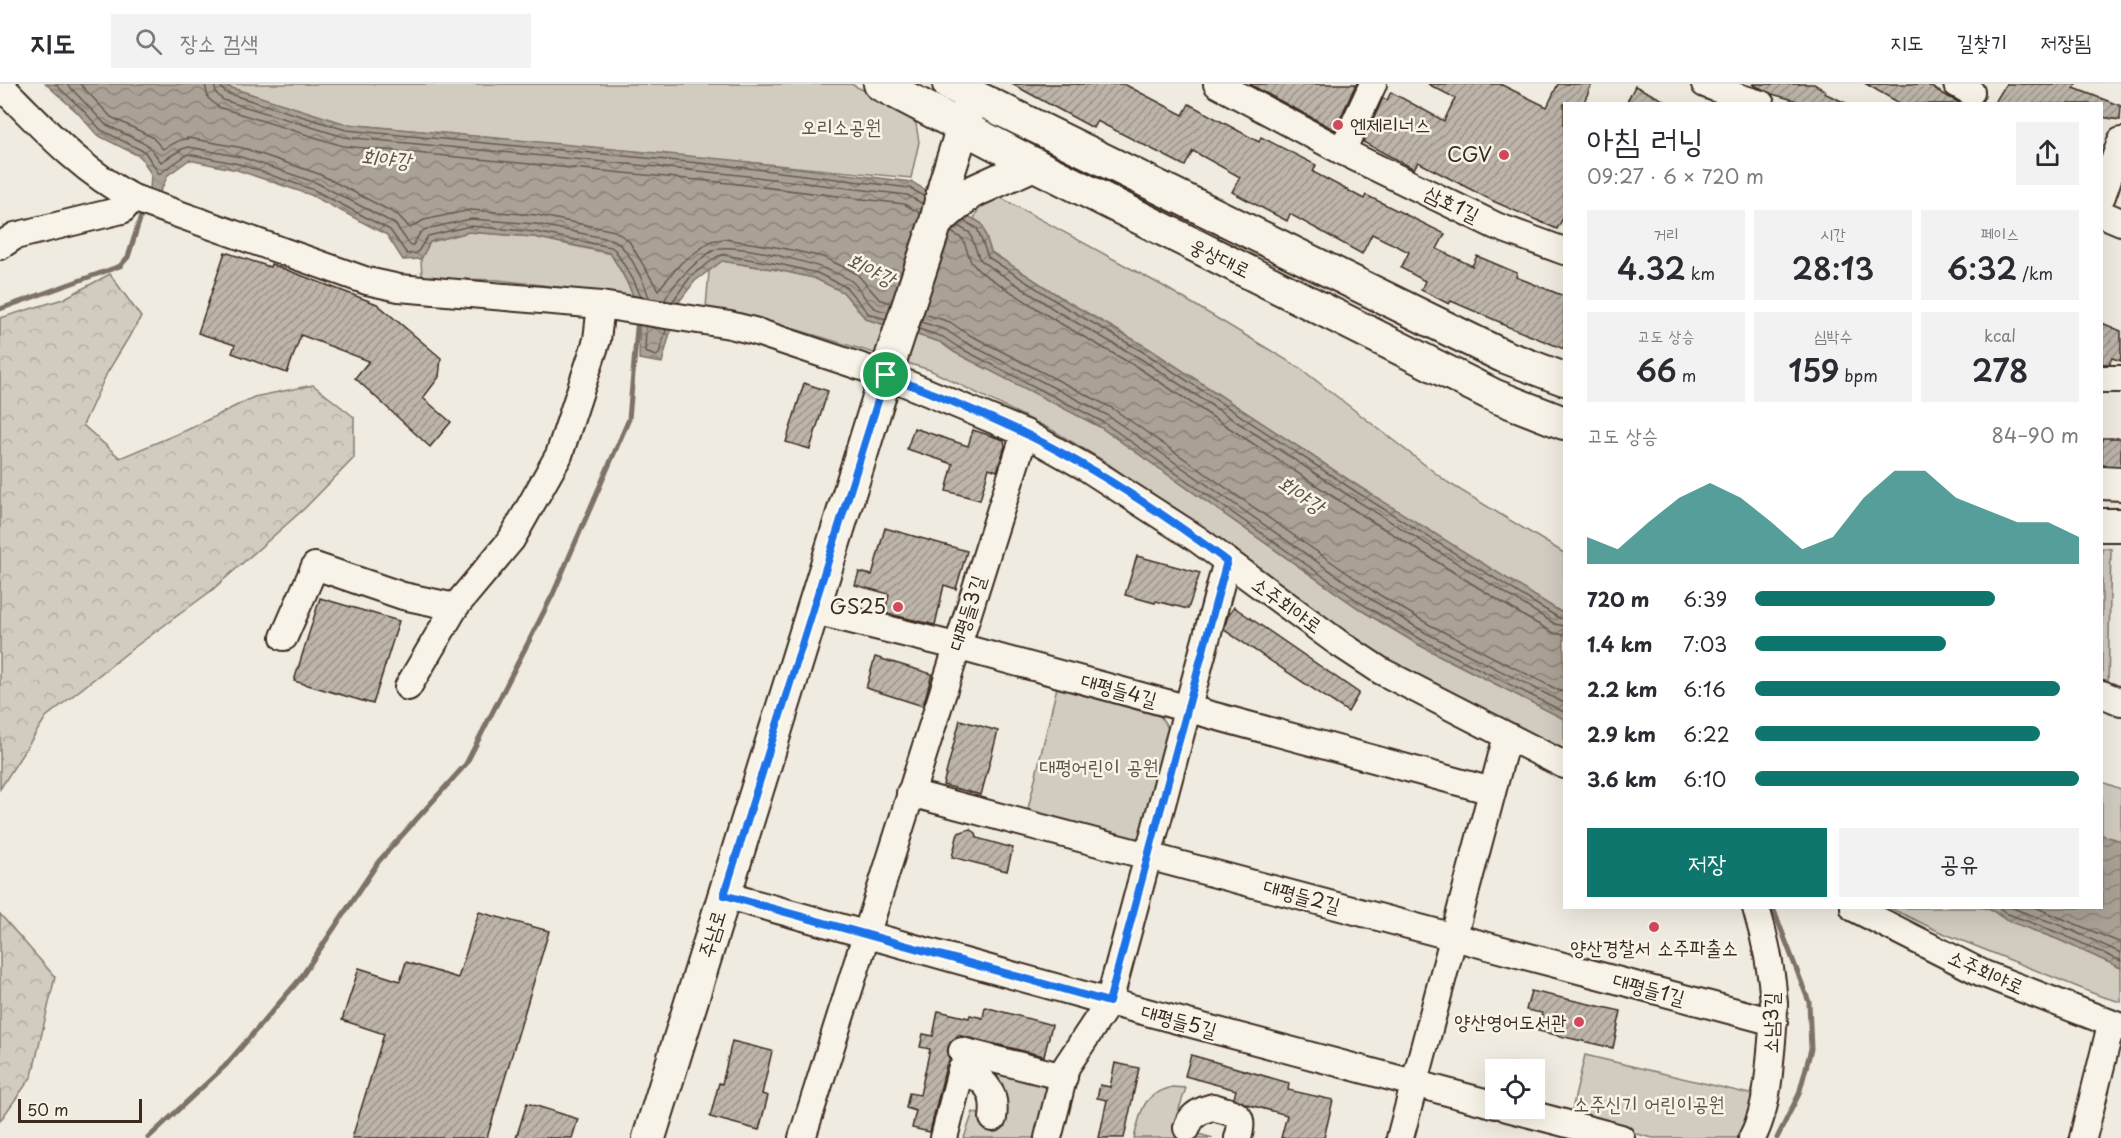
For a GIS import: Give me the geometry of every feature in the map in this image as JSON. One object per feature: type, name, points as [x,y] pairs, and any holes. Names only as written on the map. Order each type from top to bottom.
[{"type":"main road","name":"웅상대로","points":[[880,84],[1495,396],[1563,423]]},
{"type":"main road","name":"웅상대로","points":[[967,88],[1503,356],[1563,379]]},
{"type":"main road","name":"주남로","points":[[649,1138],[936,222],[963,127],[967,88]]},
{"type":"main road","points":[[936,222],[970,193],[1034,164]]},
{"type":"main road","points":[[2103,483],[2121,483]]},
{"type":"main road","points":[[2103,525],[2121,525]]},
{"type":"street","name":"삼호1길","points":[[1217,84],[1342,151],[1496,226],[1563,251]]},
{"type":"street","points":[[1342,151],[1373,84]]},
{"type":"street","points":[[1705,84],[1745,97]]},
{"type":"street","name":"소주회야로","points":[[0,85],[71,156],[108,185],[133,198],[367,281],[399,288],[605,306],[706,321],[890,363],[1088,468],[1197,539],[1380,671],[1563,764]]},
{"type":"street","points":[[2109,192],[2121,141]]},
{"type":"street","points":[[0,246],[15,236],[122,210],[133,198]]},
{"type":"street","points":[[2103,214],[2121,222]]},
{"type":"street","points":[[408,687],[455,607],[511,540],[559,455],[597,340],[605,306]]},
{"type":"street","points":[[2103,379],[2121,379]]},
{"type":"street","name":"대평들3길","points":[[802,1138],[1025,434]]},
{"type":"street","points":[[1048,1138],[1066,1067],[1109,1002],[1227,561]]},
{"type":"street","points":[[284,637],[315,566],[404,596],[455,607]]},
{"type":"street","name":"대평들4길","points":[[814,611],[956,646],[1492,791]]},
{"type":"street","points":[[2103,694],[2121,702]]},
{"type":"street","points":[[1400,1138],[1507,736]]},
{"type":"street","points":[[910,793],[1149,854]]},
{"type":"street","name":"대평들2길","points":[[1149,854],[1454,938]]},
{"type":"street","name":"대평들5길","points":[[724,895],[1485,1103]]},
{"type":"street","name":"소남3길","points":[[1752,1138],[1758,1127],[1768,1083],[1774,1001],[1768,957],[1756,909]]},
{"type":"street","name":"소주회야로","points":[[1856,909],[1984,974],[2116,1026]]},
{"type":"street","name":"대평들1길","points":[[1454,938],[1773,1022]]},
{"type":"street","points":[[2084,1138],[2116,1026]]},
{"type":"street","points":[[962,1051],[1064,1077]]},
{"type":"street","points":[[944,1138],[961,1070],[973,1074],[985,1083],[995,1106],[993,1118]]},
{"type":"street","points":[[1187,1128],[1188,1122],[1195,1114],[1213,1107],[1237,1114],[1242,1125],[1238,1138]]},
{"type":"street","points":[[1534,1119],[1560,1130],[1622,1138]]},
{"type":"green space","name":"오리소공원","points":[[219,84],[851,84],[909,113],[916,124],[919,142],[911,178],[346,124]]},
{"type":"green space","points":[[1001,194],[1003,199],[1163,286],[1300,368],[1447,482],[1563,552],[1563,613],[1358,486],[1148,348],[1068,302],[991,252],[982,224],[974,219],[979,207]]},
{"type":"green space","points":[[469,232],[534,237],[611,254],[634,296],[499,280],[422,278],[421,259],[430,242]]},
{"type":"green space","points":[[722,261],[814,278],[843,292],[866,319],[940,342],[954,352],[1100,427],[1361,610],[1419,645],[1563,718],[1563,750],[1382,658],[1104,461],[1052,430],[930,370],[752,316],[706,308],[709,271]]},
{"type":"green space","points":[[110,274],[141,317],[107,373],[83,425],[120,458],[189,429],[254,397],[313,385],[354,417],[354,458],[305,508],[211,591],[132,649],[46,717],[0,789],[0,318],[63,299]]},
{"type":"green space","points":[[2103,548],[2111,549],[2108,687],[2103,684]]},
{"type":"green space","name":"대평어린이 공원","points":[[1057,687],[1160,716],[1171,732],[1140,836],[1128,843],[1026,817]]},
{"type":"green space","points":[[2103,782],[2121,789],[2121,841],[2103,835]]},
{"type":"green space","points":[[1892,909],[1987,909],[1993,911],[2006,920],[2057,939],[2121,968],[2121,1002],[2100,996],[1938,931]]},
{"type":"green space","points":[[0,914],[55,977],[32,1076],[0,1121]]},
{"type":"green space","name":"소주신기 어린이공원","points":[[1585,1055],[1754,1095],[1742,1138],[1653,1138],[1570,1118]]},
{"type":"green space","points":[[993,1068],[1041,1079],[1049,1093],[1037,1138],[964,1138],[973,1112],[999,1122],[991,1078]]},
{"type":"green space","points":[[1172,1087],[1186,1088],[1173,1127],[1213,1138],[1134,1138],[1141,1111],[1148,1099]]},
{"type":"water","name":"회야강","points":[[46,84],[219,84],[346,124],[732,160],[912,182],[982,224],[991,252],[1068,302],[1148,348],[1358,486],[1563,613],[1563,718],[1419,645],[1361,610],[1100,427],[954,352],[940,342],[866,319],[843,292],[814,278],[722,261],[695,281],[678,303],[662,363],[639,359],[638,314],[632,292],[610,253],[534,237],[469,232],[430,242],[421,259],[403,260],[387,235],[311,195],[237,170],[189,160],[168,175],[158,196],[150,192],[151,174],[141,157],[97,135],[78,113]]},
{"type":"water","points":[[2103,835],[2121,841],[2121,968],[2057,939],[2006,920],[1987,909],[2103,909]]},
{"type":"building","points":[[1012,84],[1124,84],[1183,115],[1189,104],[1259,142],[1261,137],[1316,165],[1313,172],[1364,199],[1366,195],[1445,234],[1437,249],[1472,266],[1477,256],[1517,273],[1516,277],[1563,296],[1563,349],[1451,301],[1449,304],[1421,290],[1425,281],[1401,268],[1409,252],[1372,234],[1362,254],[1290,214],[1287,221],[1232,192],[1240,177],[1193,151],[1185,166],[1097,121],[1093,128]]},
{"type":"building","points":[[1249,84],[1356,84],[1335,130]]},
{"type":"building","points":[[1428,84],[1500,84],[1547,107],[1558,84],[1592,84],[1584,102],[1563,102],[1563,218],[1557,229],[1495,202],[1418,162],[1414,169],[1363,142],[1383,98],[1387,100],[1391,92],[1444,121],[1455,98]]},
{"type":"building","points":[[1752,84],[1814,84],[1826,91],[1824,93],[1844,102],[1801,102],[1772,94]]},
{"type":"building","points":[[1866,84],[1926,84],[1958,102],[1898,102]]},
{"type":"building","points":[[2006,84],[2076,84],[2074,88],[2121,106],[2120,120],[2103,117],[2103,102],[1995,102]]},
{"type":"building","points":[[1635,86],[1667,102],[1627,102]]},
{"type":"building","points":[[225,252],[270,267],[271,264],[377,304],[441,358],[439,377],[423,398],[451,422],[430,447],[355,378],[369,361],[301,335],[287,373],[232,353],[235,345],[198,333]]},
{"type":"building","points":[[2103,323],[2121,331],[2121,361],[2112,358],[2109,364],[2103,364]]},
{"type":"building","points":[[804,383],[828,391],[810,449],[786,442]]},
{"type":"building","points":[[914,428],[968,446],[973,430],[1004,440],[1005,446],[997,471],[989,468],[980,500],[946,491],[953,464],[907,449]]},
{"type":"building","points":[[2103,438],[2121,438],[2121,466],[2103,465]]},
{"type":"building","points":[[885,528],[967,551],[956,589],[944,585],[935,625],[885,613],[889,594],[855,585],[859,572],[872,575]]},
{"type":"building","points":[[1137,556],[1200,573],[1188,609],[1125,595]]},
{"type":"building","points":[[320,598],[399,621],[373,704],[294,681]]},
{"type":"building","points":[[1234,607],[1359,693],[1348,712],[1224,630],[1227,618]]},
{"type":"building","points":[[875,657],[932,674],[923,706],[866,688]]},
{"type":"building","points":[[960,720],[998,731],[981,795],[943,785]]},
{"type":"building","points":[[970,829],[976,833],[977,838],[1013,848],[1007,871],[952,857],[958,833]]},
{"type":"building","points":[[479,912],[549,931],[487,1138],[352,1138],[384,1034],[342,1020],[359,968],[400,981],[406,962],[458,978]]},
{"type":"building","name":"양산영어도서관","points":[[1531,991],[1621,1011],[1613,1048],[1538,1031],[1542,1013],[1526,1010]]},
{"type":"building","points":[[985,1007],[1052,1025],[1044,1056],[958,1035],[948,1047],[947,1054],[950,1060],[946,1066],[930,1132],[912,1128],[916,1111],[906,1108],[909,1093],[920,1095],[930,1049],[920,1047],[923,1034],[933,1036],[938,1011],[969,1018],[970,1015],[983,1018]]},
{"type":"building","points":[[732,1041],[772,1051],[762,1094],[768,1096],[759,1130],[710,1117],[719,1083],[722,1084]]},
{"type":"building","points":[[1191,1055],[1289,1083],[1288,1090],[1333,1100],[1324,1138],[1281,1138],[1287,1115],[1246,1104],[1234,1098],[1236,1090],[1185,1076]]},
{"type":"building","points":[[1115,1063],[1139,1068],[1124,1138],[1099,1138],[1107,1100],[1097,1098],[1100,1085],[1110,1087]]},
{"type":"building","points":[[527,1103],[578,1119],[572,1138],[516,1138]]},
{"type":"waterway","points":[[0,309],[120,266],[128,257],[141,216]]},
{"type":"waterway","points":[[148,1138],[225,1066],[300,979],[379,861],[466,764],[553,594],[629,419],[638,317]]},
{"type":"waterway","points":[[1773,909],[1809,1002],[1811,1049],[1799,1094],[1777,1138]]},
{"type":"place","name":"엔제리너스","points":[[1338,125]]},
{"type":"place","name":"CGV","points":[[1504,155]]},
{"type":"place","name":"GS25","points":[[898,607]]},
{"type":"place","name":"양산경찰서 소주파출소","points":[[1654,927]]},
{"type":"place","name":"양산영어도서관","points":[[1579,1022]]},
{"type":"route","points":[[886,375],[1025,434],[1088,468],[1227,561],[1109,1002],[724,895],[886,375]]}]
